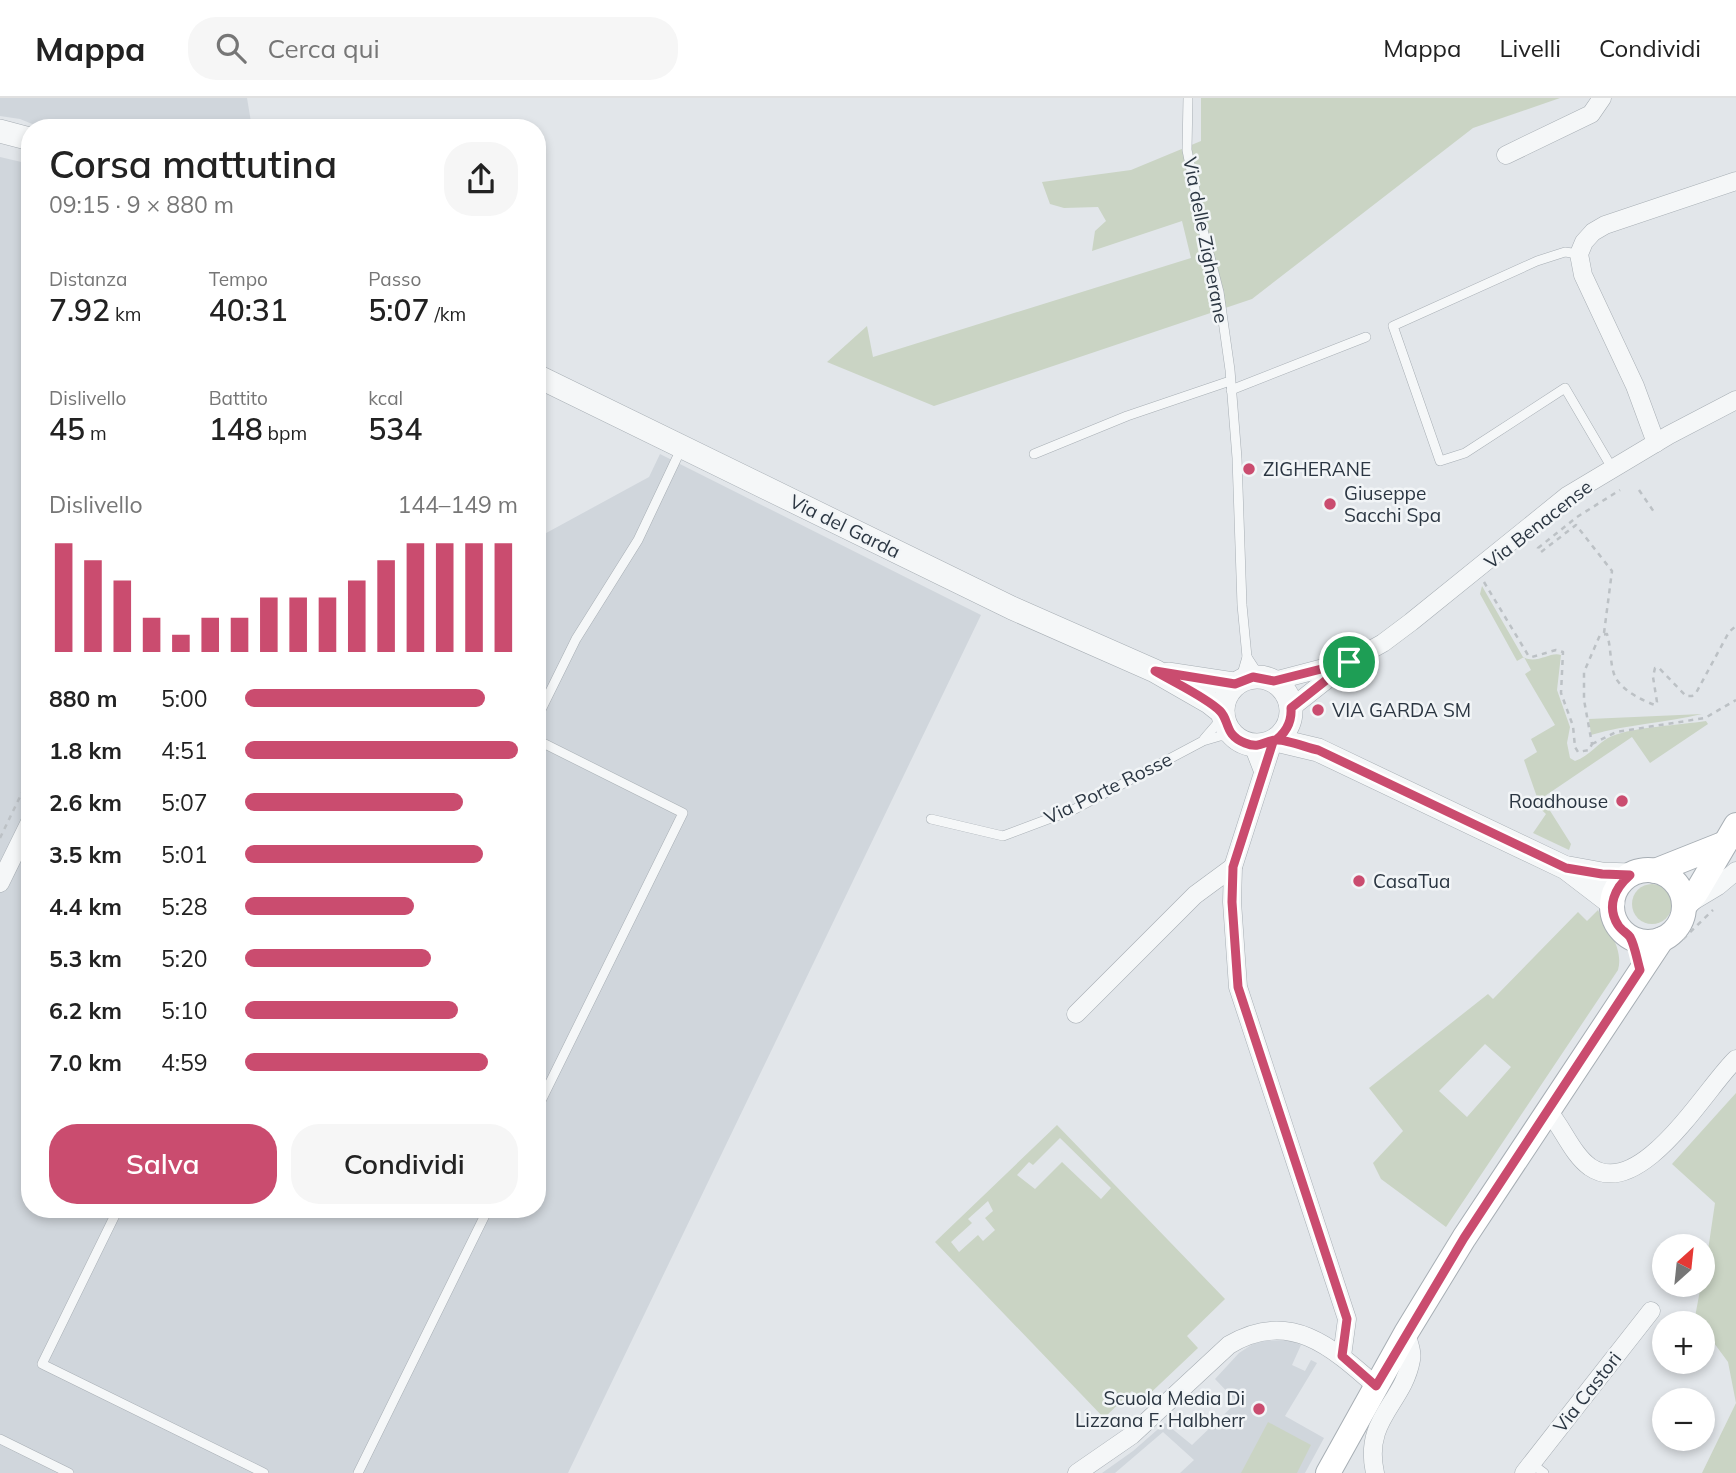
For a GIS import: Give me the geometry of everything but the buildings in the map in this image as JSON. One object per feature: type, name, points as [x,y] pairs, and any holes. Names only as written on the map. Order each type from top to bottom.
[{"type":"main road","points":[[1655,871],[1729,834]]},
{"type":"main road","points":[[1328,1473],[1406,1333],[1464,1238],[1640,970],[1662,939],[1678,926],[1684,906],[1696,893],[1729,834]]},
{"type":"main road","points":[[1640,970],[1629,937],[1616,923],[1613,904],[1620,884],[1630,875],[1645,870],[1664,874],[1679,887],[1684,906]]},
{"type":"main road","points":[[1629,937],[1651,942],[1662,939]]},
{"type":"street","points":[[1506,155],[1591,114],[1602,98]]},
{"type":"street","points":[[0,131],[21,137]]},
{"type":"street","points":[[1656,443],[1635,386],[1583,275],[1578,254],[1593,232],[1605,225],[1736,181]]},
{"type":"street","name":"Via del Garda","points":[[546,380],[1012,608],[1155,671],[1209,702],[1247,732],[1318,750],[1566,868],[1613,904]]},
{"type":"street","name":"Via Benacense","points":[[1349,662],[1383,643],[1567,496],[1656,443],[1736,400]]},
{"type":"street","points":[[1342,1356],[1347,1319],[1238,987],[1232,902],[1233,867],[1263,771],[1247,732],[1224,700],[1252,681],[1349,662]]},
{"type":"street","points":[[1247,732],[1285,731],[1291,714],[1349,662]]},
{"type":"street","name":"Via del Garda","points":[[1155,671],[1252,681]]},
{"type":"street","points":[[1252,681],[1286,692],[1291,714]]},
{"type":"street","name":"Via del Garda","points":[[1291,714],[1318,750]]},
{"type":"street","points":[[0,883],[21,840]]},
{"type":"street","points":[[1076,1014],[1195,895],[1233,867]]},
{"type":"street","name":"Via del Garda","points":[[1566,868],[1630,875]]},
{"type":"street","points":[[1684,906],[1718,886],[1736,871]]},
{"type":"street","points":[[1548,1111],[1558,1122],[1581,1160],[1593,1169],[1609,1173],[1627,1169],[1664,1146],[1736,1059]]},
{"type":"street","name":"Via Castori","points":[[1533,1470],[1651,1311]]},
{"type":"street","points":[[1077,1473],[1132,1435],[1229,1346],[1247,1335],[1270,1330],[1300,1333],[1342,1356],[1376,1386]]},
{"type":"street","points":[[1375,1473],[1371,1451],[1378,1425],[1412,1358],[1406,1333]]},
{"type":"lane","name":"Via delle Zigherane","points":[[1188,98],[1187,150],[1219,292],[1231,385],[1237,458],[1242,605],[1252,681]]},
{"type":"lane","points":[[1578,254],[1565,252],[1537,261],[1393,326],[1440,461],[1465,453],[1565,388],[1612,468]]},
{"type":"lane","points":[[1034,454],[1127,416],[1231,385],[1366,337]]},
{"type":"lane","points":[[546,700],[576,639],[638,540],[682,446]]},
{"type":"lane","name":"Via delle Zigherane","points":[[1247,657],[1252,681]]},
{"type":"lane","points":[[1203,741],[1247,732]]},
{"type":"lane","points":[[1203,741],[1247,732]]},
{"type":"lane","name":"Via Porte Rosse","points":[[931,819],[1003,836],[1075,809],[1203,741]]},
{"type":"lane","points":[[546,744],[683,813],[546,1091]]},
{"type":"lane","points":[[114,1218],[42,1364],[264,1473]]},
{"type":"lane","points":[[358,1473],[484,1218]]},
{"type":"lane","points":[[0,1439],[69,1473]]},
{"type":"path","points":[[1620,490],[1577,517],[1538,548],[1541,552],[1576,525],[1612,571],[1604,633],[1608,638],[1614,676],[1633,694],[1655,705],[1657,702],[1653,677],[1656,668],[1659,668],[1686,696],[1692,696],[1729,632],[1736,626]]},
{"type":"path","points":[[1639,490],[1654,512]]},
{"type":"path","points":[[1477,570],[1528,655],[1532,657],[1556,650],[1563,652],[1561,693],[1573,726],[1578,752],[1589,750],[1591,744],[1584,700],[1584,672],[1600,635],[1604,633]]},
{"type":"path","points":[[1591,744],[1616,732],[1705,718],[1736,700]]},
{"type":"path","points":[[0,838],[21,795]]},
{"type":"shaded area","points":[[0,98],[247,98],[250,119],[21,119],[0,116]]},
{"type":"shaded area","points":[[0,157],[21,162],[21,1218],[546,1218],[546,533],[649,477],[660,454],[981,615],[568,1473],[0,1473]]},
{"type":"shaded area","name":"Scuola Media Di Lizzana F. Halbherr","points":[[1259,1340],[1292,1341],[1301,1345],[1292,1365],[1305,1371],[1311,1360],[1317,1363],[1285,1416],[1324,1438],[1305,1473],[1180,1473],[1194,1460],[1163,1432],[1115,1473],[1102,1473],[1165,1423],[1192,1445],[1237,1402],[1215,1379],[1239,1353]]},
{"type":"green space","points":[[1201,98],[1560,98],[1473,128],[1252,299],[934,406],[827,362],[867,326],[873,357],[1191,258],[1182,221],[1092,251],[1095,231],[1106,221],[1098,207],[1064,208],[1050,204],[1042,182],[1131,170],[1201,141]]},
{"type":"green space","points":[[1482,586],[1524,657],[1517,661],[1480,594]]},
{"type":"green space","points":[[1561,655],[1557,690],[1570,727],[1567,743],[1570,758],[1575,761],[1612,736],[1622,733],[1706,721],[1708,724],[1650,763],[1632,737],[1542,798],[1571,844],[1569,850],[1533,833],[1546,814],[1534,803],[1538,800],[1524,760],[1537,752],[1531,739],[1555,725],[1525,674],[1531,670],[1524,657],[1533,660]]},
{"type":"green space","points":[[1702,714],[1591,735],[1589,719]]},
{"type":"green space","points":[[1652,884],[1666,890],[1672,904],[1666,918],[1652,924],[1638,918],[1632,904],[1638,890]]},
{"type":"green space","points":[[1598,910],[1617,946],[1618,970],[1446,1227],[1381,1179],[1373,1163],[1403,1131],[1369,1088],[1488,994],[1493,999],[1578,912],[1587,921]],"holes":[[[1485,1044],[1511,1067],[1467,1117],[1439,1091]]]},
{"type":"green space","points":[[1736,1093],[1736,1403],[1728,1362],[1715,1344],[1715,1311],[1696,1311],[1699,1297],[1715,1297],[1715,1234],[1710,1234],[1715,1203],[1672,1164]]},
{"type":"green space","points":[[1057,1125],[1225,1299],[1187,1336],[1198,1348],[1142,1401],[1132,1391],[1104,1418],[935,1242]],"holes":[[[1060,1138],[1111,1188],[1101,1199],[1062,1162],[1035,1189],[1017,1175],[1029,1162],[1033,1165]],[[988,1201],[993,1211],[985,1218],[995,1230],[983,1241],[978,1235],[959,1252],[951,1242],[972,1223],[968,1219]]]},
{"type":"green space","points":[[1736,1403],[1736,1473],[1702,1473]]},
{"type":"green space","name":"Scuola Media Di Lizzana F. Halbherr","points":[[1268,1422],[1311,1445],[1297,1473],[1241,1473]]},
{"type":"place","name":"ZIGHERANE","points":[[1249,469]]},
{"type":"place","name":"Giuseppe Sacchi Spa","points":[[1330,504]]},
{"type":"place","name":"VIA GARDA SM","points":[[1318,710]]},
{"type":"place","name":"Roadhouse","points":[[1622,801]]},
{"type":"place","name":"CasaTua","points":[[1359,881]]},
{"type":"place","name":"Scuola Media Di Lizzana F. Halbherr","points":[[1259,1409]]},
{"type":"route","points":[[1349,662],[1274,681],[1253,677],[1235,684],[1155,671],[1223,713],[1227,727],[1233,736],[1242,742],[1259,745],[1276,740],[1318,750],[1566,868],[1630,875],[1615,893],[1613,913],[1616,923],[1629,937],[1640,970],[1464,1238],[1376,1386],[1342,1356],[1347,1319],[1238,987],[1232,902],[1233,867],[1273,742],[1276,740],[1281,736],[1288,726],[1291,708],[1349,662]]}]
